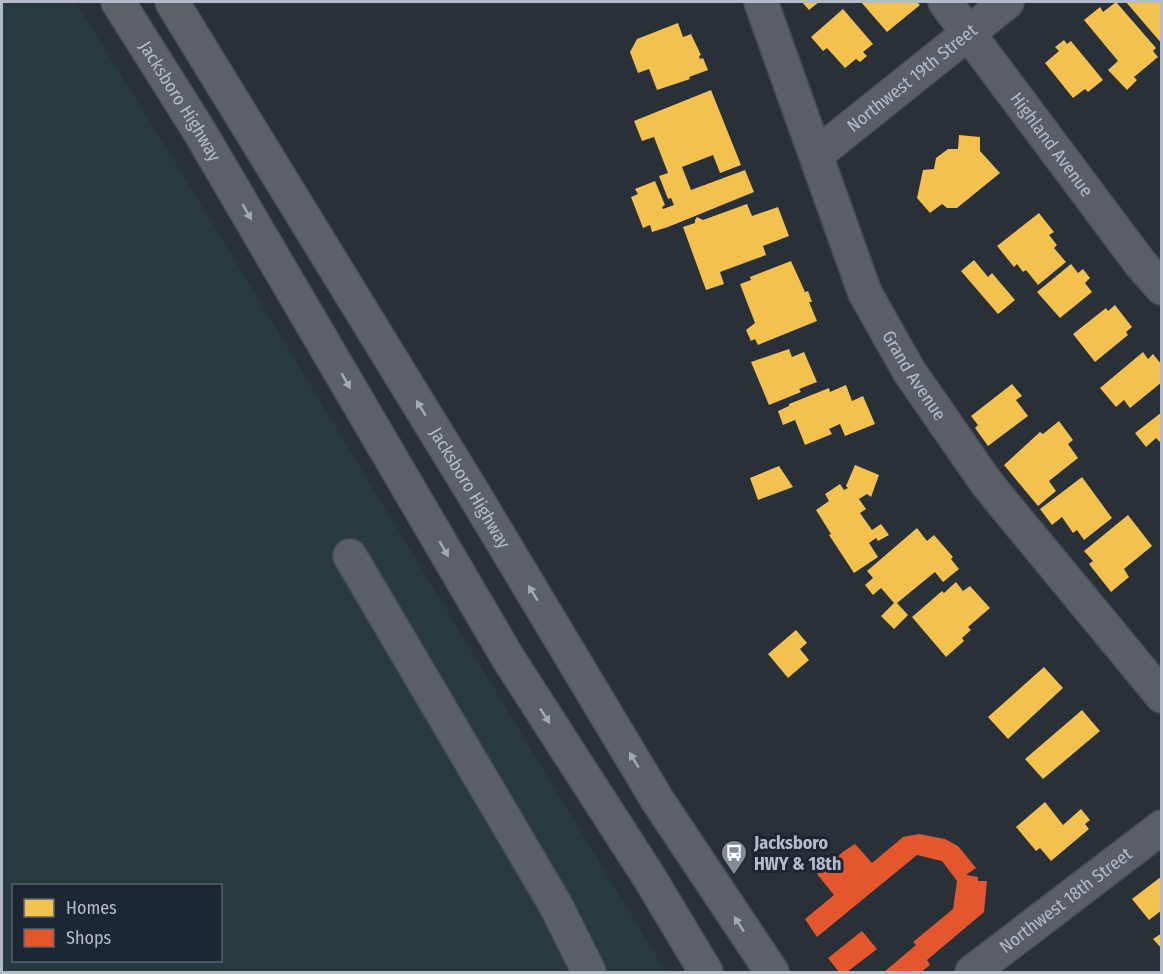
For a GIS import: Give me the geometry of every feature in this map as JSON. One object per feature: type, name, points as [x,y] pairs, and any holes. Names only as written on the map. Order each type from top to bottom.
[{"type":"main road","name":"Jacksboro Highway","points":[[118,2],[225,175],[508,658],[649,877],[706,972]]},
{"type":"main road","name":"Jacksboro Highway","points":[[172,2],[472,491],[658,801],[772,972]]},
{"type":"main road","points":[[225,175],[266,154]]},
{"type":"street","name":"Grand Avenue","points":[[761,2],[865,293],[909,371],[988,485],[1161,696]]},
{"type":"street","name":"Highland Avenue","points":[[945,2],[1161,288]]},
{"type":"street","name":"Northwest 19th Street","points":[[816,154],[1007,2]]},
{"type":"street","points":[[350,556],[555,904],[589,972]]},
{"type":"street","name":"Northwest 18th Street","points":[[972,972],[1161,827]]},
{"type":"green space","points":[[2,2],[76,2],[666,972],[2,972]]},
{"type":"building: Homes","points":[[802,2],[819,2],[809,10]]},
{"type":"building: Homes","points":[[861,2],[917,2],[920,5],[887,32]]},
{"type":"building: Homes","points":[[1116,2],[1156,48],[1153,51],[1158,57],[1134,77],[1137,80],[1127,90],[1108,70],[1118,61],[1084,20],[1100,7],[1103,12]]},
{"type":"building: Homes","points":[[1126,2],[1162,2],[1162,44]]},
{"type":"building: Homes","points":[[843,9],[873,44],[863,52],[867,56],[860,62],[856,59],[845,68],[827,48],[823,51],[811,37]]},
{"type":"building: Homes","points":[[678,23],[683,37],[691,34],[701,55],[700,59],[703,58],[708,70],[689,77],[690,79],[657,90],[649,69],[638,73],[630,52],[637,39]]},
{"type":"building: Homes","points":[[1064,40],[1067,44],[1071,41],[1103,80],[1088,92],[1085,89],[1073,98],[1045,63],[1059,51],[1055,47]]},
{"type":"building: Homes","points":[[711,90],[741,165],[720,173],[713,155],[682,167],[691,190],[745,170],[754,192],[668,227],[652,232],[650,225],[643,228],[631,197],[638,194],[635,189],[655,181],[665,205],[663,209],[674,205],[671,198],[668,199],[659,176],[668,173],[654,137],[642,141],[634,121]]},
{"type":"building: Homes","points":[[959,135],[980,137],[980,151],[1000,173],[957,208],[947,208],[942,204],[930,213],[917,198],[923,170],[934,169],[936,158],[948,149],[958,149]]},
{"type":"building: Homes","points":[[747,204],[752,216],[778,207],[789,236],[763,246],[766,255],[720,272],[724,284],[706,290],[683,227],[695,223],[697,217],[703,220]]},
{"type":"building: Homes","points":[[1039,213],[1054,232],[1049,235],[1057,245],[1054,248],[1066,262],[1038,285],[1026,270],[1023,272],[1017,264],[1014,267],[997,246]]},
{"type":"building: Homes","points":[[974,260],[988,277],[992,273],[1015,300],[998,314],[961,271]]},
{"type":"building: Homes","points":[[791,261],[805,292],[808,291],[812,302],[809,302],[817,321],[758,345],[755,339],[751,341],[746,330],[755,323],[740,284],[751,280],[750,277]]},
{"type":"building: Homes","points":[[1071,264],[1078,273],[1083,269],[1090,278],[1085,283],[1092,292],[1060,318],[1037,292]]},
{"type":"building: Homes","points":[[1115,305],[1132,327],[1126,332],[1128,335],[1095,362],[1073,334],[1106,308],[1108,311]]},
{"type":"building: Homes","points":[[789,349],[792,357],[804,352],[817,382],[799,389],[801,392],[769,405],[751,362]]},
{"type":"building: Homes","points":[[1143,352],[1148,359],[1153,354],[1162,365],[1162,382],[1130,408],[1124,400],[1116,407],[1100,388]]},
{"type":"building: Homes","points":[[1012,384],[1022,396],[1016,400],[1028,416],[988,446],[975,428],[978,425],[971,416]]},
{"type":"building: Homes","points":[[846,385],[852,401],[863,396],[875,424],[845,436],[840,424],[829,429],[832,434],[805,445],[795,420],[783,425],[778,411],[789,404],[829,388],[830,392]]},
{"type":"building: Homes","points":[[1162,412],[1162,444],[1156,438],[1146,447],[1135,433]]},
{"type":"building: Homes","points":[[1059,421],[1073,440],[1068,444],[1078,458],[1049,481],[1056,491],[1038,506],[1004,465],[1040,432],[1043,434]]},
{"type":"building: Homes","points":[[855,465],[879,475],[871,497],[867,494],[859,499],[866,509],[860,513],[872,530],[881,524],[889,535],[878,541],[876,538],[869,543],[878,557],[854,573],[816,510],[829,501],[825,494],[840,484],[844,490],[848,488],[846,486]]},
{"type":"building: Homes","points":[[779,466],[793,487],[758,500],[750,478]]},
{"type":"building: Homes","points":[[1082,477],[1112,518],[1084,540],[1077,530],[1073,533],[1062,517],[1052,525],[1040,509]]},
{"type":"building: Homes","points":[[1128,515],[1152,546],[1124,569],[1129,577],[1111,592],[1089,564],[1093,561],[1084,551]]},
{"type":"building: Homes","points":[[917,528],[927,541],[934,535],[953,557],[951,559],[959,569],[943,582],[935,572],[897,603],[908,615],[894,629],[881,616],[894,603],[881,588],[873,595],[865,585],[873,578],[867,571]]},
{"type":"building: Homes","points":[[956,582],[963,591],[970,586],[990,608],[968,627],[971,630],[962,638],[964,641],[946,657],[912,617]]},
{"type":"building: Homes","points":[[796,630],[807,643],[800,649],[809,660],[788,678],[768,654]]},
{"type":"building: Homes","points":[[1044,667],[1063,688],[1008,739],[988,717]]},
{"type":"building: Homes","points":[[1082,710],[1100,731],[1043,779],[1025,759]]},
{"type":"building: Homes","points":[[1045,802],[1063,825],[1081,809],[1090,820],[1085,824],[1089,829],[1051,861],[1040,848],[1036,851],[1016,827]]},
{"type":"building: Homes","points":[[1162,876],[1162,910],[1149,920],[1132,899]]},
{"type":"building: Homes","points":[[1162,933],[1162,949],[1153,939]]},
{"type":"building: Shops","points":[[919,834],[945,839],[958,846],[976,868],[966,875],[978,877],[978,881],[987,881],[984,912],[927,960],[930,965],[921,972],[884,972],[916,945],[913,942],[953,909],[957,881],[942,861],[917,855],[817,937],[805,919],[834,895],[817,874],[855,844],[872,863],[903,837]]},
{"type":"building: Shops","points":[[862,931],[877,949],[847,972],[839,972],[828,958]]},
{"type":"place","name":"Jacksboro HWY & 18th","points":[[734,876]]}]
